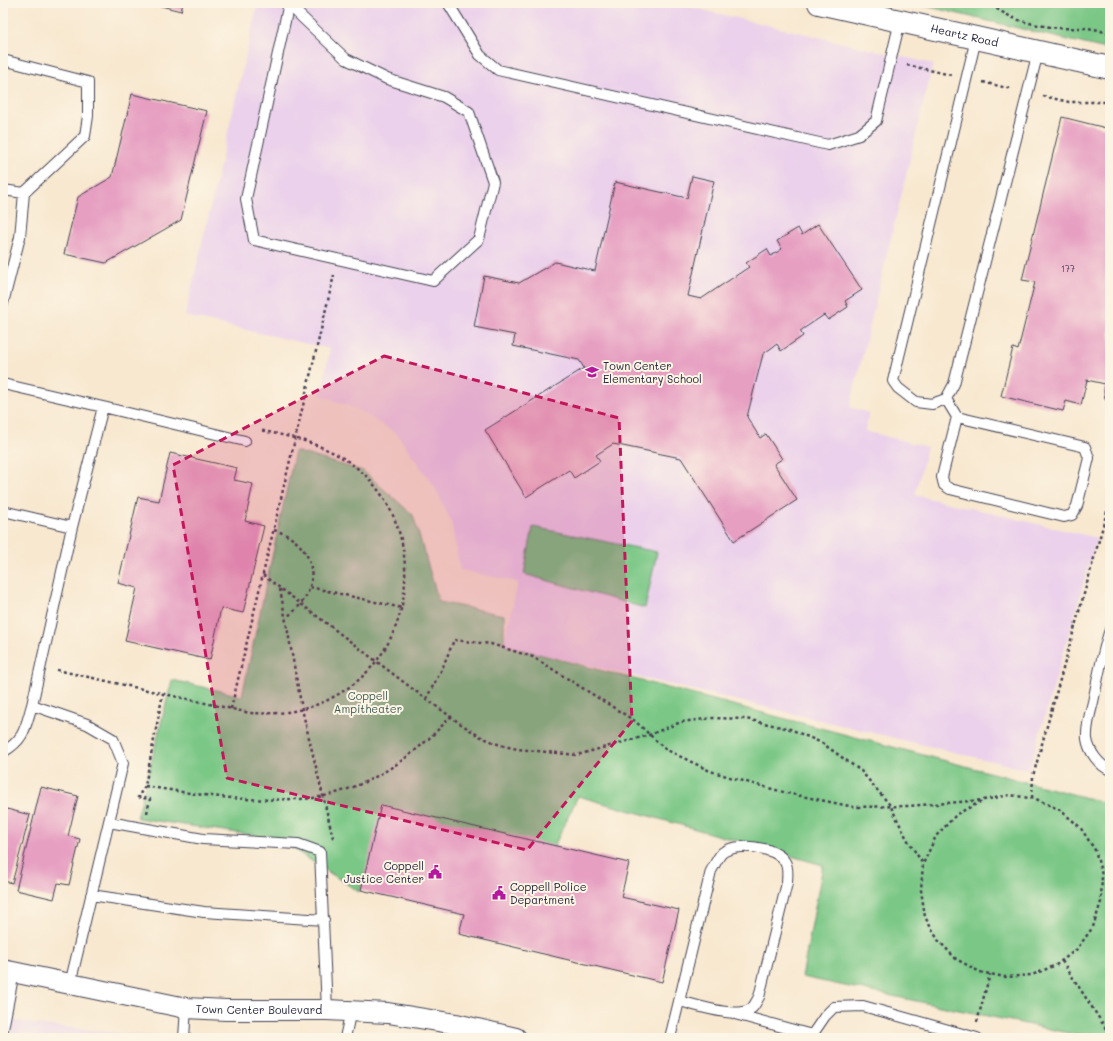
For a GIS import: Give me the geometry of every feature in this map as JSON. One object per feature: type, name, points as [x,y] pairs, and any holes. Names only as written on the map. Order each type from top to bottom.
[{"type":"street","name":"Heartz Road","points":[[819,3],[1110,68]]},
{"type":"street","name":"Town Center Boulevard","points":[[8,971],[186,1008],[226,1010],[351,1010],[388,1013],[456,1024],[516,1038]]},
{"type":"lane","points":[[448,3],[480,55],[498,70],[828,145],[858,136],[876,121],[900,21]]},
{"type":"lane","points":[[289,4],[346,59],[387,80],[444,97],[469,112],[493,182],[479,239],[433,281],[254,240],[246,199],[289,4]]},
{"type":"lane","points":[[976,38],[893,381],[898,388],[916,402],[932,404],[946,399],[954,384],[1038,52]]},
{"type":"lane","points":[[3,60],[88,82],[88,116],[85,136],[24,193],[20,236],[3,303]]},
{"type":"lane","points":[[3,190],[24,193]]},
{"type":"lane","points":[[3,384],[242,441]]},
{"type":"lane","points":[[946,399],[957,417],[1086,448],[1089,458],[1077,506],[1072,515],[1064,516],[950,489],[944,486],[942,477],[957,417]]},
{"type":"lane","points":[[3,752],[23,735],[32,705],[72,527],[103,407]]},
{"type":"lane","points":[[3,511],[72,527]]},
{"type":"lane","points":[[1110,630],[1104,647],[1089,720],[1087,739],[1093,755],[1104,768],[1110,770]]},
{"type":"lane","points":[[32,705],[87,724],[113,739],[123,763],[70,984]]},
{"type":"lane","points":[[109,822],[204,839],[298,844],[320,852],[327,1010]]},
{"type":"lane","points":[[670,1038],[711,871],[722,853],[741,846],[758,848],[776,854],[785,861],[788,871],[787,883],[760,997],[753,1008],[743,1013],[731,1013]]},
{"type":"lane","points":[[91,895],[204,912],[324,920]]},
{"type":"lane","points":[[3,1029],[8,971]]},
{"type":"lane","points":[[679,1001],[731,1013],[812,1035],[824,1016],[834,1007],[862,1006],[975,1038]]},
{"type":"lane","points":[[184,1038],[186,1008]]},
{"type":"lane","points":[[345,1038],[351,1010]]},
{"type":"path","points":[[986,3],[1016,19],[1034,24],[1054,28],[1081,27],[1100,29],[1110,35]]},
{"type":"path","points":[[907,65],[1069,102],[1110,102]]},
{"type":"path","points":[[231,709],[338,259]]},
{"type":"path","points":[[41,666],[250,713],[270,714],[290,712],[328,700],[346,690],[362,677],[376,661],[396,627],[406,588],[404,547],[390,509],[366,476],[351,463],[334,452],[296,438],[243,427],[242,441]]},
{"type":"path","points":[[1032,798],[1033,776],[1110,501]]},
{"type":"path","points":[[274,530],[283,532],[292,537],[305,552],[309,561],[311,572],[310,587],[301,604],[285,617]]},
{"type":"path","points":[[263,575],[426,699],[479,736],[500,745],[544,753],[578,755],[649,735],[681,722],[713,718],[746,719],[790,730],[822,743],[861,772],[890,805],[907,839],[924,864]]},
{"type":"path","points":[[310,587],[402,608]]},
{"type":"path","points":[[280,588],[302,709],[335,848]]},
{"type":"path","points":[[426,699],[442,669],[454,640],[491,644],[533,657],[635,721],[665,749],[710,771],[750,783],[787,793],[854,806],[909,806],[984,800],[1010,795],[1032,798],[1060,810],[1080,827],[1094,850],[1102,875],[1101,902],[1093,927],[1077,949],[1056,965],[1032,975],[1006,977],[980,972],[956,959],[938,940],[925,917],[920,890],[924,864],[936,836],[957,814],[984,800]]},
{"type":"path","points":[[143,828],[150,799],[138,796],[145,786],[163,693]]},
{"type":"path","points":[[145,786],[205,796],[242,799],[278,800],[323,797],[368,781],[389,769],[412,754],[451,716]]},
{"type":"path","points":[[1062,961],[1110,1035]]},
{"type":"path","points":[[975,1038],[981,1003],[990,974]]},
{"type":"highlighted area","points":[[384,356],[619,418],[632,721],[527,850],[227,778],[173,465]]},
{"type":"shaded area","name":"Town Center Elementary School","points":[[258,3],[673,3],[933,64],[850,407],[869,413],[865,431],[927,447],[915,495],[1097,538],[1029,770],[504,645],[518,582],[460,570],[451,521],[434,486],[398,435],[359,410],[321,395],[330,349],[185,316]]},
{"type":"shaded area","points":[[3,1018],[33,1024],[167,1038],[3,1038]]},
{"type":"green space","points":[[913,3],[1110,3],[1110,50]]},
{"type":"green space","name":"Coppell Ampitheater","points":[[295,451],[363,471],[413,515],[439,602],[504,615],[504,645],[1110,804],[1110,1038],[1092,1038],[802,977],[823,865],[578,796],[549,857],[381,824],[359,892],[278,839],[137,818],[172,680],[242,696]]},
{"type":"green space","points":[[533,527],[657,552],[645,608],[524,574]]},
{"type":"building","points":[[149,3],[183,3],[181,11]]},
{"type":"building","points":[[132,94],[207,111],[181,220],[106,263],[64,254],[78,197],[112,177]]},
{"type":"building","points":[[1062,117],[1110,129],[1110,407],[1105,399],[1105,384],[1087,380],[1081,405],[1066,401],[1063,411],[1001,396],[1013,348],[1018,350],[1035,282],[1022,280]]},
{"type":"building","name":"Town Center Elementary School","points":[[692,176],[714,181],[688,296],[701,299],[749,267],[746,263],[767,249],[771,256],[782,249],[777,241],[798,228],[802,235],[818,224],[862,290],[845,301],[848,307],[828,320],[824,315],[800,331],[803,336],[781,351],[777,344],[763,354],[747,417],[760,438],[766,434],[782,459],[774,464],[797,500],[734,541],[681,458],[613,444],[596,455],[600,461],[574,478],[569,470],[526,497],[485,430],[584,368],[579,360],[513,346],[515,335],[474,327],[484,276],[519,283],[555,262],[595,271],[615,182],[687,198]]},
{"type":"building","points":[[170,453],[237,468],[234,480],[253,484],[245,521],[264,526],[243,613],[221,608],[210,660],[125,641],[137,588],[118,583],[138,497],[159,501]]},
{"type":"building","points":[[41,787],[78,796],[68,836],[80,839],[69,885],[58,883],[54,899],[16,890]]},
{"type":"building","name":"Coppell Police Department","points":[[381,805],[629,863],[621,897],[679,910],[662,982],[459,934],[464,914],[361,890]]},
{"type":"building","points":[[3,808],[30,815],[12,883],[3,881]]},
{"type":"place","name":"Town Center Elementary School","points":[[592,372]]},
{"type":"place","name":"Coppell Justice Center","points":[[435,872]]},
{"type":"place","name":"Coppell Police Department","points":[[499,893]]}]
